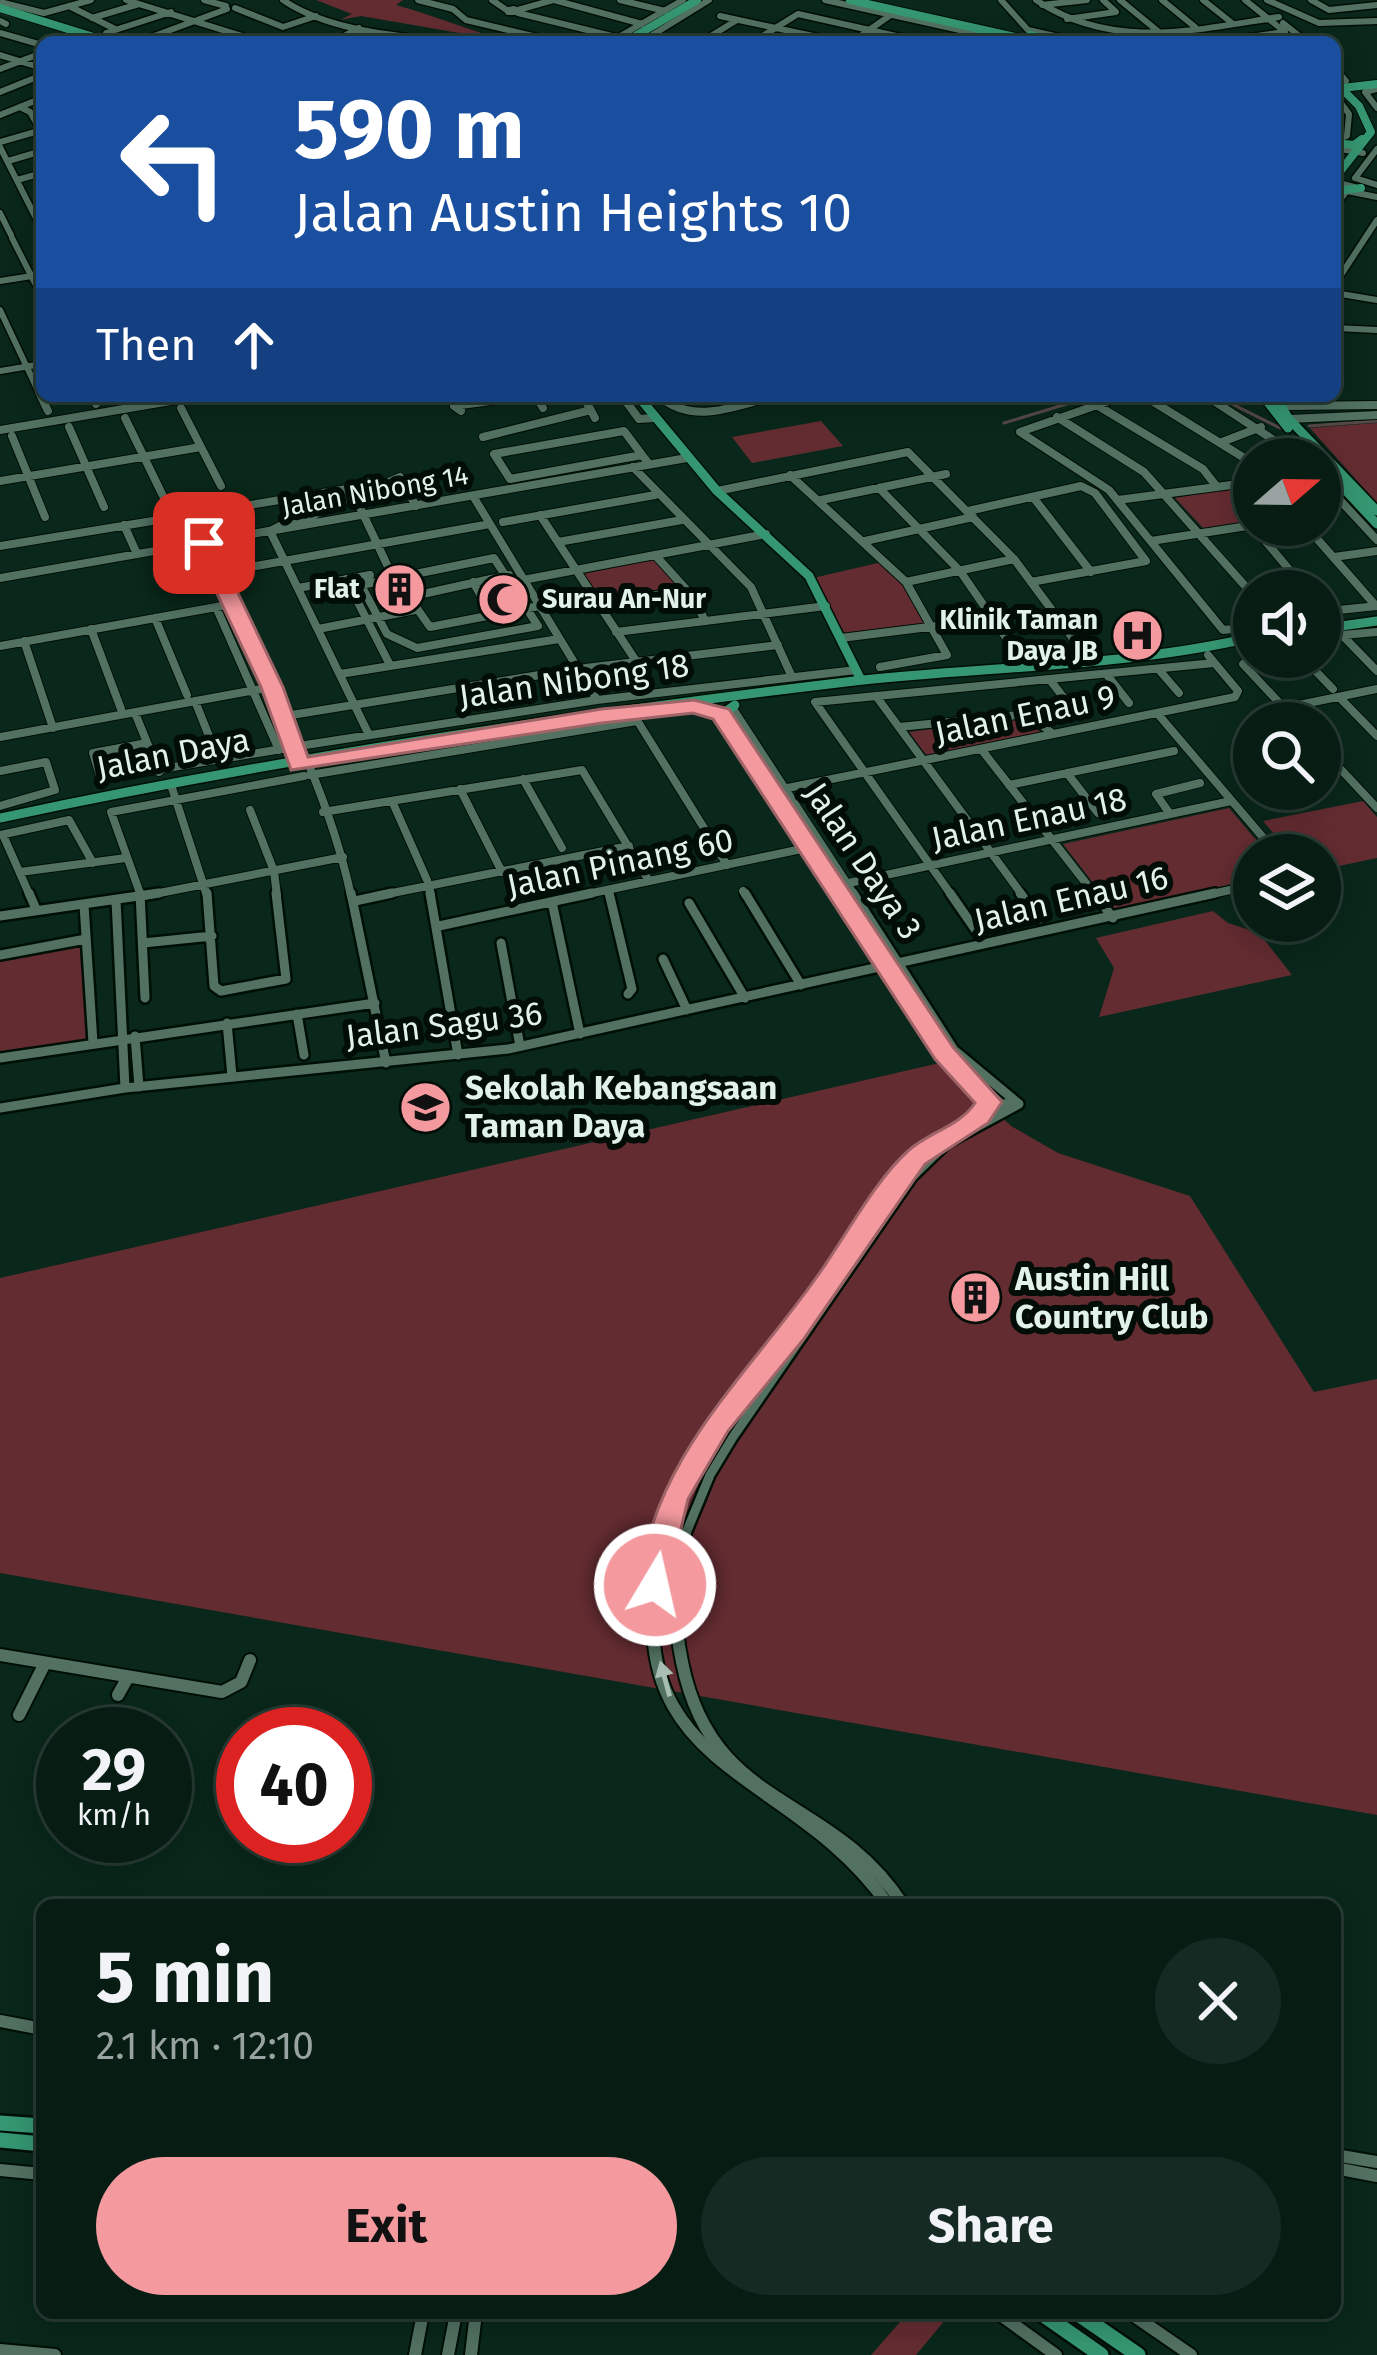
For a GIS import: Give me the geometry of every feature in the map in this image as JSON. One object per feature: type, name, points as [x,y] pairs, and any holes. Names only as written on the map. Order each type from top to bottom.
[{"type":"main road","points":[[629,36],[697,0]]},
{"type":"main road","points":[[850,0],[1012,36]]},
{"type":"main road","points":[[879,0],[977,29],[1021,36]]},
{"type":"main road","points":[[1,19],[102,36]]},
{"type":"main road","points":[[1,19],[63,36]]},
{"type":"main road","points":[[1341,83],[1377,84]]},
{"type":"main road","points":[[1341,83],[1373,130]]},
{"type":"main road","points":[[1341,146],[1354,145],[1373,130]]},
{"type":"main road","points":[[1341,175],[1373,130]]},
{"type":"main road","points":[[1341,150],[1350,154],[1341,172]]},
{"type":"main road","points":[[1341,181],[1359,184]]},
{"type":"main road","points":[[642,402],[718,491],[809,576],[859,675]]},
{"type":"main road","points":[[1275,402],[1289,419]]},
{"type":"main road","points":[[1275,402],[1289,419]]},
{"type":"main road","points":[[1275,402],[1303,438]]},
{"type":"main road","points":[[1289,419],[1287,425],[1303,438]]},
{"type":"main road","points":[[1341,487],[1377,512]]},
{"type":"main road","points":[[1341,487],[1377,524]]},
{"type":"main road","points":[[1341,616],[1377,612]]},
{"type":"main road","name":"Jalan Daya","points":[[1,828],[174,793],[301,758],[484,740],[716,704],[859,675],[1088,660],[1233,643]]},
{"type":"main road","name":"Jalan Daya","points":[[1,828],[301,758],[519,721],[716,704],[734,707],[865,687],[1211,659],[1233,650]]},
{"type":"main road","points":[[0,2122],[36,2125]]},
{"type":"main road","points":[[0,2140],[36,2143]]},
{"type":"main road","points":[[1050,2319],[1101,2355]]},
{"type":"main road","points":[[1085,2319],[1138,2355]]},
{"type":"street","points":[[1,19],[91,0]]},
{"type":"street","points":[[125,0],[204,20],[236,36]]},
{"type":"street","points":[[204,0],[285,27],[316,16]]},
{"type":"street","points":[[153,36],[204,20],[244,0]]},
{"type":"street","points":[[492,0],[513,12],[611,36]]},
{"type":"street","points":[[486,25],[554,0],[642,24]]},
{"type":"street","points":[[620,0],[665,11]]},
{"type":"street","points":[[627,36],[683,0]]},
{"type":"street","points":[[651,36],[709,0]]},
{"type":"street","points":[[825,0],[977,29],[974,36]]},
{"type":"street","points":[[1001,0],[1028,30],[1055,36]]},
{"type":"street","points":[[1039,3],[1087,0]]},
{"type":"street","points":[[1062,21],[1116,12],[1103,0]]},
{"type":"street","points":[[1120,0],[1164,36]]},
{"type":"street","points":[[1162,0],[1196,28]]},
{"type":"street","points":[[1203,0],[1232,23]]},
{"type":"street","points":[[1252,0],[1300,36]]},
{"type":"street","points":[[1267,0],[1297,21],[1334,27],[1377,22]]},
{"type":"street","points":[[1311,0],[1329,10],[1377,4]]},
{"type":"street","points":[[1355,0],[1364,6]]},
{"type":"street","points":[[287,1],[298,11],[316,16],[415,36]]},
{"type":"street","points":[[425,1],[486,25],[533,36]]},
{"type":"street","points":[[68,3],[116,29]]},
{"type":"street","points":[[1039,3],[1062,21],[1148,34],[1272,18]]},
{"type":"street","points":[[92,18],[140,4]]},
{"type":"street","points":[[860,36],[889,11]]},
{"type":"street","points":[[109,36],[116,29],[171,12]]},
{"type":"street","points":[[763,36],[798,14],[898,36]]},
{"type":"street","points":[[720,16],[813,36]]},
{"type":"street","points":[[1260,36],[1283,33],[1272,18]]},
{"type":"street","points":[[1,19],[36,45]]},
{"type":"street","points":[[710,36],[738,20]]},
{"type":"street","points":[[346,36],[361,27]]},
{"type":"street","points":[[1084,36],[1093,29]]},
{"type":"street","points":[[222,36],[228,34]]},
{"type":"street","points":[[0,69],[36,52]]},
{"type":"street","points":[[0,55],[36,69]]},
{"type":"street","points":[[0,92],[36,75]]},
{"type":"street","points":[[1341,83],[1348,113],[1347,136],[1341,142]]},
{"type":"street","points":[[1377,84],[1365,92],[1377,108]]},
{"type":"street","points":[[13,87],[36,96]]},
{"type":"street","points":[[0,115],[36,100]]},
{"type":"street","points":[[20,107],[36,122]]},
{"type":"street","points":[[1348,113],[1373,130]]},
{"type":"street","points":[[36,133],[0,145],[36,213]]},
{"type":"street","points":[[1341,148],[1361,151]]},
{"type":"street","points":[[1377,148],[1359,184],[1377,191]]},
{"type":"street","points":[[8,161],[36,153]]},
{"type":"street","points":[[1366,164],[1377,166]]},
{"type":"street","points":[[17,180],[36,175]]},
{"type":"street","points":[[1341,181],[1377,191]]},
{"type":"street","points":[[1341,198],[1347,191],[1377,191]]},
{"type":"street","points":[[28,200],[36,198]]},
{"type":"street","points":[[0,213],[36,284]]},
{"type":"street","points":[[1341,278],[1377,220]]},
{"type":"street","points":[[0,281],[32,276]]},
{"type":"street","points":[[1341,290],[1377,300]]},
{"type":"street","points":[[0,310],[36,386]]},
{"type":"street","points":[[1341,328],[1376,330],[1377,344]]},
{"type":"street","points":[[0,371],[36,365]]},
{"type":"street","points":[[44,402],[48,411]]},
{"type":"street","points":[[0,430],[165,402]]},
{"type":"street","points":[[461,411],[454,406],[481,402]]},
{"type":"street","points":[[540,402],[543,408]]},
{"type":"street","points":[[483,437],[593,414],[586,402]]},
{"type":"street","points":[[626,402],[638,419],[654,418]]},
{"type":"street","points":[[664,402],[701,412],[742,402]]},
{"type":"street","points":[[723,402],[726,405]]},
{"type":"street","points":[[1102,402],[1020,432],[1118,500],[1223,630],[1233,629]]},
{"type":"street","points":[[1154,402],[1233,450]]},
{"type":"street","points":[[1216,402],[1275,438]]},
{"type":"street","points":[[1279,402],[1312,418]]},
{"type":"street","points":[[1280,402],[1295,409],[1377,410]]},
{"type":"street","points":[[1340,402],[1343,407]]},
{"type":"street","points":[[1095,404],[1203,469],[1217,487]]},
{"type":"street","points":[[181,408],[221,487]]},
{"type":"street","points":[[1289,419],[1377,410]]},
{"type":"street","points":[[1057,417],[1144,472],[1233,571]]},
{"type":"street","points":[[125,418],[163,496]]},
{"type":"street","points":[[1305,438],[1302,427],[1312,418]]},
{"type":"street","points":[[69,428],[104,507]]},
{"type":"street","points":[[1222,442],[1261,428]]},
{"type":"street","points":[[646,461],[623,431],[494,454],[510,478],[632,463],[656,495],[751,587],[792,677]]},
{"type":"street","points":[[12,436],[46,517]]},
{"type":"street","points":[[0,482],[201,447]]},
{"type":"street","points":[[718,491],[905,451],[1014,559],[1088,660]]},
{"type":"street","name":"Jalan Nibong 14","points":[[0,578],[473,496],[632,463],[687,458]]},
{"type":"street","points":[[821,500],[946,474]]},
{"type":"street","points":[[790,475],[906,582],[947,658],[880,667]]},
{"type":"street","points":[[0,546],[354,493],[402,478],[416,506]]},
{"type":"street","points":[[1118,500],[1233,485]]},
{"type":"street","points":[[377,487],[390,511]]},
{"type":"street","points":[[878,488],[960,571],[1020,658]]},
{"type":"street","points":[[866,541],[1033,497],[1089,489],[1146,561],[1031,582]]},
{"type":"street","points":[[1341,492],[1377,540]]},
{"type":"street","points":[[354,493],[360,516],[390,571]]},
{"type":"street","points":[[290,527],[354,493]]},
{"type":"street","points":[[354,493],[271,531],[369,735]]},
{"type":"street","points":[[503,522],[656,495]]},
{"type":"street","points":[[473,496],[524,580],[534,607],[539,624],[428,648],[391,638],[378,618],[361,585],[365,581],[494,558],[509,575],[534,607],[559,639],[597,700]]},
{"type":"street","points":[[1033,497],[1091,572]]},
{"type":"street","points":[[540,515],[636,662]]},
{"type":"street","points":[[558,542],[682,520]]},
{"type":"street","points":[[217,573],[490,524]]},
{"type":"street","points":[[124,525],[137,554]]},
{"type":"street","points":[[1150,541],[1233,528]]},
{"type":"street","points":[[524,580],[766,534]]},
{"type":"street","points":[[204,543],[272,687],[343,857],[386,1063]]},
{"type":"street","points":[[1270,546],[1290,570]]},
{"type":"street","points":[[1324,546],[1377,612]]},
{"type":"street","points":[[298,588],[505,550]]},
{"type":"street","points":[[1334,557],[1377,551]]},
{"type":"street","points":[[655,555],[689,591],[705,622]]},
{"type":"street","points":[[906,582],[1014,559]]},
{"type":"street","points":[[509,575],[409,595],[430,627],[534,607]]},
{"type":"street","points":[[346,579],[390,665]]},
{"type":"street","points":[[472,582],[492,615]]},
{"type":"street","points":[[597,602],[689,591]]},
{"type":"street","points":[[0,646],[233,604]]},
{"type":"street","points":[[616,632],[826,606]]},
{"type":"street","points":[[216,608],[278,750]]},
{"type":"street","points":[[318,629],[416,610]]},
{"type":"street","points":[[1341,616],[1377,612]]},
{"type":"street","points":[[155,618],[219,761]]},
{"type":"street","points":[[842,638],[992,619]]},
{"type":"street","points":[[91,629],[121,709]]},
{"type":"street","points":[[1341,633],[1377,632]]},
{"type":"street","points":[[1341,634],[1377,671]]},
{"type":"street","points":[[340,674],[559,639]]},
{"type":"street","points":[[23,641],[53,728]]},
{"type":"street","points":[[284,716],[577,669],[778,645]]},
{"type":"street","points":[[977,932],[815,702],[1160,671],[1211,659]]},
{"type":"street","name":"Jalan Enau 9","points":[[778,790],[1234,697],[1238,691],[1211,659]]},
{"type":"street","points":[[1160,671],[1179,693]]},
{"type":"street","name":"Jalan Nibong 18","points":[[147,743],[93,753],[104,782],[278,750],[301,758],[369,735],[597,700],[792,677],[859,675]]},
{"type":"street","points":[[1107,675],[1129,703]]},
{"type":"street","points":[[1322,678],[1377,736]]},
{"type":"street","points":[[1050,680],[1074,711]]},
{"type":"street","points":[[0,737],[191,698],[272,687]]},
{"type":"street","points":[[1305,702],[1377,689]]},
{"type":"street","points":[[876,696],[1040,919]]},
{"type":"street","name":"Jalan Daya 3","points":[[716,704],[895,964],[944,1045]]},
{"type":"street","name":"Jalan Daya 3","points":[[734,707],[811,847],[842,885]]},
{"type":"street","points":[[135,712],[159,772]]},
{"type":"street","points":[[1157,712],[1260,834]]},
{"type":"street","points":[[898,727],[1028,714],[1053,734]]},
{"type":"street","points":[[635,717],[727,865]]},
{"type":"street","points":[[981,749],[1113,918]]},
{"type":"street","points":[[1010,785],[1174,751]]},
{"type":"street","points":[[0,771],[46,762],[55,793],[0,806]]},
{"type":"street","points":[[1341,769],[1377,808]]},
{"type":"street","points":[[323,812],[582,770],[649,881]]},
{"type":"street","points":[[1067,773],[1098,813]]},
{"type":"street","points":[[523,779],[562,848]]},
{"type":"street","points":[[1170,814],[1156,794],[1200,783]]},
{"type":"street","points":[[460,789],[502,872]]},
{"type":"street","points":[[145,998],[141,897],[111,812],[174,793],[206,885],[217,990],[285,982],[274,871],[250,810]]},
{"type":"street","points":[[392,801],[428,884],[439,926],[458,1055]]},
{"type":"street","name":"Jalan Enau 18","points":[[842,885],[1232,801]]},
{"type":"street","points":[[36,909],[1,828],[69,820],[92,862]]},
{"type":"street","points":[[355,901],[628,846]]},
{"type":"street","name":"Jalan Pinang 60","points":[[439,926],[811,847]]},
{"type":"street","points":[[0,916],[141,897],[343,857]]},
{"type":"street","points":[[20,872],[126,858]]},
{"type":"street","points":[[608,890],[632,989],[628,994]]},
{"type":"street","name":"Jalan Enau 16","points":[[895,964],[1233,890]]},
{"type":"street","points":[[743,891],[801,985]]},
{"type":"street","points":[[116,900],[125,1088]]},
{"type":"street","points":[[552,902],[580,1034]]},
{"type":"street","points":[[689,903],[745,998]]},
{"type":"street","points":[[84,905],[93,1043]]},
{"type":"street","points":[[143,944],[212,936]]},
{"type":"street","points":[[0,955],[86,939]]},
{"type":"street","points":[[501,943],[520,1046]]},
{"type":"street","points":[[663,958],[687,1010]]},
{"type":"street","name":"Jalan Sagu 36","points":[[0,1108],[125,1088],[520,1046],[895,964]]},
{"type":"street","points":[[0,1058],[375,1003]]},
{"type":"street","points":[[297,1013],[304,1055]]},
{"type":"street","points":[[227,1023],[232,1076]]},
{"type":"street","points":[[135,1036],[139,1087]]},
{"type":"street","points":[[944,1045],[988,1102],[979,1117]]},
{"type":"street","points":[[944,1045],[1011,1105]]},
{"type":"street","points":[[978,1086],[1011,1105]]},
{"type":"street","points":[[885,1899],[848,1850],[708,1758],[674,1709],[655,1624],[660,1540],[692,1460],[828,1286],[916,1158],[979,1117],[1011,1105]]},
{"type":"street","points":[[899,1899],[873,1858],[826,1822],[746,1773],[702,1729],[676,1636],[676,1550],[688,1513],[734,1429],[810,1332],[926,1160],[1011,1105]]},
{"type":"street","points":[[0,1655],[222,1692],[242,1682],[250,1660]]},
{"type":"street","points":[[19,1715],[45,1663]]},
{"type":"street","points":[[118,1695],[128,1677]]},
{"type":"street","points":[[0,2021],[36,2029]]},
{"type":"street","points":[[1341,2156],[1377,2162]]},
{"type":"street","points":[[1341,2169],[1377,2176]]},
{"type":"street","points":[[0,2170],[36,2173]]},
{"type":"street","points":[[415,2355],[421,2319]]},
{"type":"street","points":[[448,2355],[455,2319]]},
{"type":"street","points":[[471,2355],[475,2319]]},
{"type":"street","points":[[1006,2319],[1056,2355]]},
{"type":"street","points":[[1139,2319],[1191,2355]]},
{"type":"street","points":[[0,2350],[55,2355]]},
{"type":"shaded area","points":[[316,0],[403,0],[396,5],[493,36],[361,16],[340,20],[352,14]]},
{"type":"shaded area","points":[[821,421],[843,446],[752,463],[732,437]]},
{"type":"shaded area","points":[[1377,423],[1377,503],[1341,463],[1341,438],[1319,438],[1310,428]]},
{"type":"shaded area","points":[[1233,488],[1233,524],[1204,529],[1175,498]]},
{"type":"shaded area","points":[[653,559],[681,588],[599,599],[583,574]]},
{"type":"shaded area","points":[[882,562],[903,584],[927,625],[842,633],[813,578]]},
{"type":"shaded area","points":[[1026,717],[1040,732],[927,756],[909,732]]},
{"type":"shaded area","points":[[1363,801],[1377,817],[1377,858],[1341,866],[1341,834],[1274,834],[1263,821],[1341,810],[1341,805]]},
{"type":"shaded area","points":[[1229,808],[1251,834],[1233,834],[1233,884],[1114,910],[1063,844]]},
{"type":"shaded area","points":[[1213,911],[1233,925],[1233,942],[1266,942],[1292,975],[1099,1017],[1114,968],[1096,938]]},
{"type":"shaded area","points":[[83,943],[86,1040],[0,1054],[0,961]]},
{"type":"shaded area","points":[[944,1062],[1011,1126],[1058,1153],[1190,1196],[1314,1392],[1377,1379],[1377,1815],[0,1573],[0,1278]]},
{"type":"shaded area","points":[[903,2319],[946,2319],[916,2355],[871,2355]]},
{"type":"waterway","points":[[0,12],[14,16]]},
{"type":"waterway","points":[[1004,423],[1073,402]]},
{"type":"waterway","points":[[1228,402],[1280,428]]},
{"type":"waterway","points":[[1309,426],[1377,421]]},
{"type":"place","name":"Flat","points":[[399,589]]},
{"type":"place","name":"Surau An-Nur","points":[[503,599]]},
{"type":"place","name":"Klinik Taman Daya JB","points":[[1137,636]]},
{"type":"place","name":"Sekolah Kebangsaan Taman Daya","points":[[426,1107]]},
{"type":"place","name":"Austin Hill Country Club","points":[[976,1298]]},
{"type":"route","points":[[204,543],[293,736],[299,765],[602,716],[694,706],[721,714],[944,1053],[988,1102],[979,1117],[916,1158],[839,1270],[692,1460],[660,1540],[655,1585]]}]
